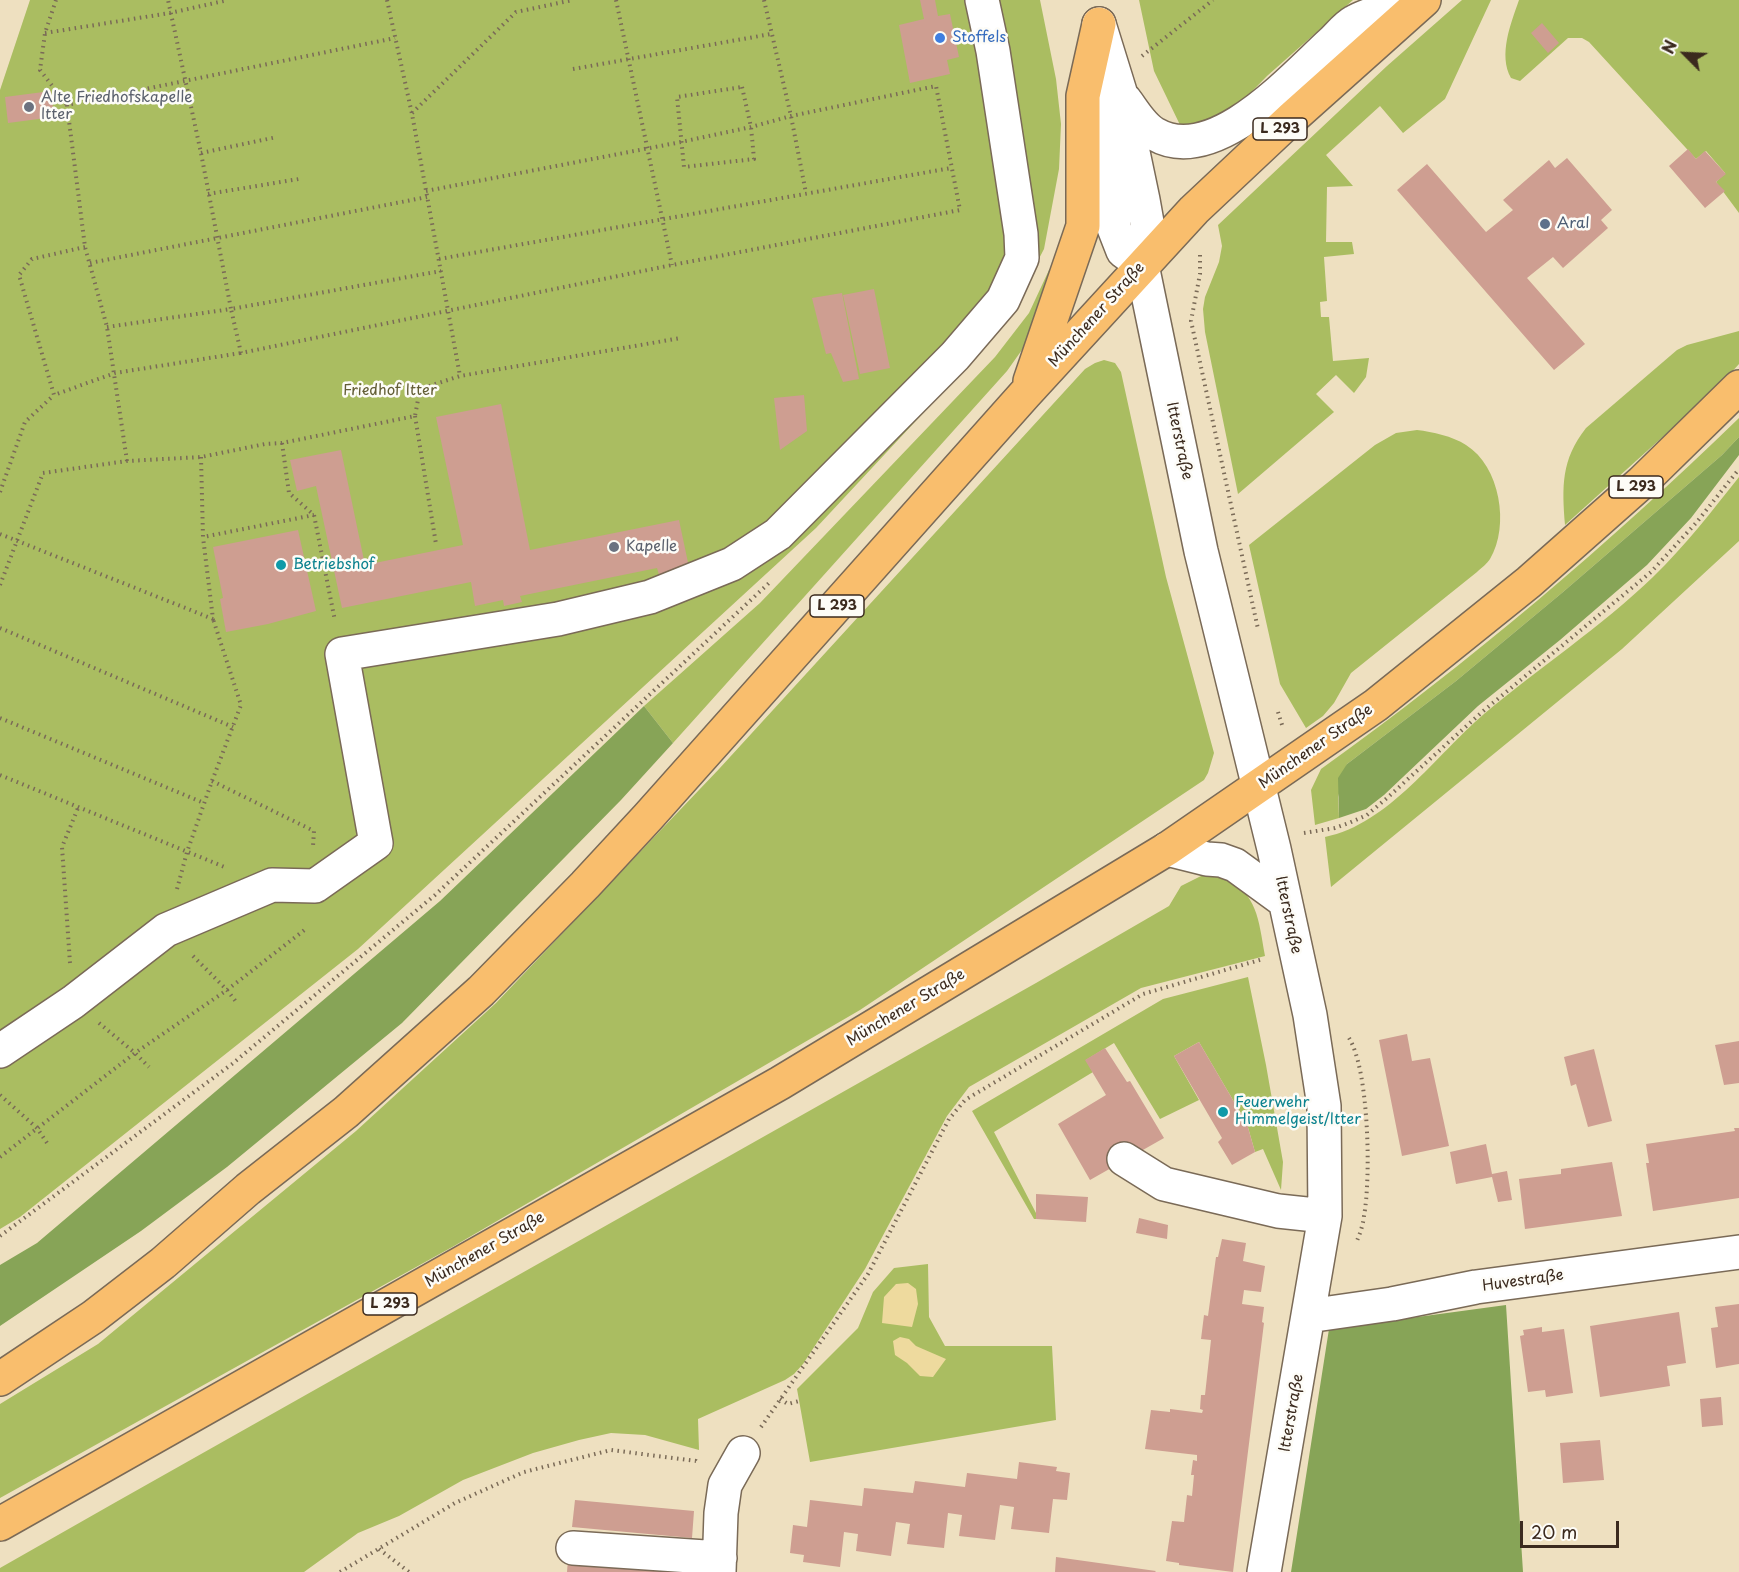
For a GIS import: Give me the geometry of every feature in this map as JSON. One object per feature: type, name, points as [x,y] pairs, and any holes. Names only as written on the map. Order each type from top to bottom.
[{"type":"main road","name":"Münchener Straße","points":[[0,1379],[93,1317],[163,1263],[248,1189],[346,1112],[481,991],[640,826],[1025,394],[1194,210],[1293,117],[1424,0]]},
{"type":"main road","points":[[1025,394],[1083,226],[1083,96],[1097,12]]},
{"type":"main road","name":"Münchener Straße","points":[[0,1524],[769,1089],[1167,849],[1376,705],[1528,582],[1642,482],[1739,387]]},
{"type":"street","points":[[0,1052],[73,1002],[166,930],[272,885],[315,886],[376,843],[342,654],[558,619],[650,597],[732,564],[778,534],[955,356],[1003,300],[1022,258],[1021,234],[982,0]]},
{"type":"street","points":[[1121,95],[1143,126],[1167,140],[1192,141],[1216,134],[1246,119],[1354,22],[1414,0]]},
{"type":"street","points":[[1097,12],[1114,228],[1123,251],[1143,265]]},
{"type":"street","name":"Itterstraße","points":[[1097,12],[1121,95],[1148,228],[1143,265],[1202,550],[1272,843],[1310,1015],[1324,1106],[1325,1216],[1264,1572]]},
{"type":"street","points":[[1167,849],[1235,864],[1283,900]]},
{"type":"street","points":[[1124,1159],[1164,1184],[1278,1211],[1325,1216]]},
{"type":"street","name":"Huvestraße","points":[[1308,1316],[1392,1304],[1476,1287],[1739,1252]]},
{"type":"street","points":[[573,1548],[719,1565],[721,1513],[726,1485],[743,1453]]},
{"type":"path","points":[[56,0],[45,33],[40,70],[67,105],[85,247],[107,327],[127,460]]},
{"type":"path","points":[[168,0],[241,353]]},
{"type":"path","points":[[45,33],[170,13],[228,0]]},
{"type":"path","points":[[387,0],[412,114],[460,376]]},
{"type":"path","points":[[412,114],[516,12],[573,0]]},
{"type":"path","points":[[616,0],[672,265]]},
{"type":"path","points":[[764,0],[806,193]]},
{"type":"path","points":[[1142,56],[1213,0]]},
{"type":"path","points":[[573,69],[771,34]]},
{"type":"path","points":[[67,105],[395,38]]},
{"type":"path","points":[[0,492],[26,422],[54,395],[115,373],[241,353],[672,265],[960,210],[936,86],[791,116],[681,142],[426,191]]},
{"type":"path","points":[[742,87],[751,127],[754,159],[684,167],[681,142],[677,97],[742,87]]},
{"type":"path","points":[[201,153],[277,137]]},
{"type":"path","points":[[439,259],[951,168]]},
{"type":"path","points":[[208,194],[299,179]]},
{"type":"path","points":[[90,263],[428,197]]},
{"type":"path","points":[[1194,210],[1201,260],[1191,321],[1259,638]]},
{"type":"path","points":[[54,395],[19,275],[32,259],[85,247]]},
{"type":"path","points":[[107,327],[231,309],[441,271]]},
{"type":"path","points":[[436,544],[415,416],[420,389],[460,376],[681,338]]},
{"type":"path","points":[[0,585],[43,473],[127,460],[201,457],[415,416]]},
{"type":"path","points":[[282,443],[289,493],[315,515],[342,654]]},
{"type":"path","points":[[201,457],[203,537],[213,619],[242,705],[187,852],[166,930],[227,990],[237,1003]]},
{"type":"path","points":[[1272,843],[1300,834],[1335,828],[1367,815],[1482,712],[1651,572],[1696,523],[1739,470]]},
{"type":"path","points":[[203,537],[315,515]]},
{"type":"path","points":[[0,534],[213,619]]},
{"type":"path","points":[[0,1236],[232,1064],[435,896],[769,582]]},
{"type":"path","points":[[0,628],[233,727]]},
{"type":"path","points":[[1275,704],[1284,732]]},
{"type":"path","points":[[0,718],[204,803]]},
{"type":"path","points":[[0,775],[272,885]]},
{"type":"path","points":[[212,781],[314,831],[313,846]]},
{"type":"path","points":[[78,808],[62,848],[73,1002],[135,1053],[148,1067]]},
{"type":"path","points":[[0,1157],[135,1053],[227,990],[307,928]]},
{"type":"path","points":[[743,1453],[868,1274],[949,1119],[965,1100],[1143,994],[1295,948]]},
{"type":"path","points":[[0,1095],[37,1128],[49,1146]]},
{"type":"path","points":[[780,1399],[788,1404],[799,1401]]},
{"type":"path","points":[[340,1572],[455,1503],[524,1472],[611,1450],[696,1461],[726,1485]]},
{"type":"path","points":[[379,1550],[409,1572]]},
{"type":"green space","name":"Friedhof Itter","points":[[30,0],[1040,0],[1056,79],[1061,124],[1059,169],[1044,249],[1009,316],[995,336],[816,528],[358,949],[20,1217],[0,1229],[0,90]]},
{"type":"green space","points":[[1139,0],[1353,0],[1267,76],[1226,118],[1181,127],[1154,71]]},
{"type":"green space","points":[[1462,0],[1491,0],[1445,99],[1403,133],[1380,106],[1326,155],[1353,186],[1327,187],[1326,242],[1352,242],[1354,254],[1324,257],[1327,301],[1320,302],[1321,317],[1329,317],[1333,361],[1369,358],[1366,377],[1354,393],[1336,375],[1316,394],[1334,412],[1238,494],[1205,332],[1203,309],[1222,246],[1218,225],[1387,66]]},
{"type":"green space","points":[[1519,0],[1739,0],[1739,213],[1716,182],[1725,173],[1706,151],[1696,159],[1589,42],[1582,38],[1568,38],[1520,81],[1511,78],[1507,69],[1507,39]]},
{"type":"green space","points":[[1061,257],[1024,347],[1007,371],[673,743],[644,706],[760,603],[995,357],[1029,313],[1049,270]]},
{"type":"green space","points":[[1739,331],[1739,364],[1718,387],[1565,525],[1565,474],[1572,451],[1586,428],[1677,350],[1687,345]]},
{"type":"green space","points":[[1104,360],[1115,363],[1121,372],[1166,577],[1214,753],[1204,780],[860,1010],[454,1246],[0,1498],[0,1404],[98,1344],[356,1131],[496,1003],[719,769],[1085,369]]},
{"type":"green space","points":[[1739,418],[1739,437],[1722,455],[1456,681],[1347,764],[1338,797],[1339,818],[1315,825],[1311,790],[1321,769],[1484,645],[1639,512]]},
{"type":"green space","points":[[1417,430],[1461,442],[1478,455],[1487,467],[1494,482],[1500,514],[1496,545],[1489,561],[1477,572],[1351,673],[1334,703],[1323,716],[1306,728],[1280,684],[1249,545],[1375,445],[1396,433]]},
{"type":"green space","points":[[1739,437],[1739,455],[1691,518],[1647,565],[1560,640],[1478,706],[1384,795],[1366,809],[1339,818],[1338,778],[1347,764],[1456,681],[1563,592],[1722,455]]},
{"type":"green space","points":[[1739,477],[1739,541],[1622,649],[1331,887],[1325,837],[1348,830],[1391,803],[1484,714],[1633,595],[1676,553]]},
{"type":"green space","points":[[644,706],[673,743],[621,800],[402,1023],[227,1167],[141,1231],[0,1326],[0,1265],[37,1243],[440,901]]},
{"type":"green space","points":[[1223,872],[1235,881],[1250,899],[1258,919],[1265,956],[1141,988],[969,1087],[947,1116],[865,1269],[803,1364],[785,1380],[698,1419],[699,1450],[645,1435],[611,1433],[533,1453],[463,1480],[399,1516],[358,1533],[304,1572],[0,1572],[0,1568],[1169,906],[1181,886],[1207,873]]},
{"type":"green space","points":[[1248,977],[1283,1162],[1281,1190],[1263,1149],[1255,1152],[1247,1124],[1199,1042],[1174,1056],[1199,1100],[1160,1119],[1114,1043],[1086,1060],[1093,1072],[994,1132],[1036,1213],[1036,1219],[1034,1219],[972,1111],[1163,999]]},
{"type":"green space","points":[[928,1264],[929,1317],[945,1346],[1052,1346],[1056,1420],[810,1462],[797,1389],[858,1328],[873,1292],[894,1268]]},
{"type":"green space","points":[[1506,1305],[1523,1572],[1291,1572],[1329,1329]]},
{"type":"sand","points":[[908,1283],[916,1289],[918,1304],[912,1327],[882,1323],[884,1297],[896,1284]]},
{"type":"sand","points":[[900,1337],[909,1339],[916,1346],[946,1359],[933,1377],[920,1376],[895,1355],[893,1341]]},
{"type":"building","points":[[920,0],[935,0],[938,16],[950,14],[959,57],[947,60],[950,74],[910,83],[899,25],[924,19]]},
{"type":"building","points":[[1542,23],[1559,43],[1548,53],[1531,33]]},
{"type":"building","name":"Alte Friedhofskapelle Itter","points":[[51,91],[54,117],[8,123],[5,97]]},
{"type":"building","points":[[1688,149],[1696,159],[1705,151],[1726,174],[1716,182],[1725,191],[1705,208],[1669,166]]},
{"type":"building","points":[[1567,158],[1612,210],[1601,220],[1608,228],[1563,268],[1553,257],[1527,278],[1585,344],[1554,370],[1397,190],[1427,164],[1486,232],[1513,210],[1503,200],[1549,160],[1555,168]]},
{"type":"building","points":[[874,289],[890,368],[860,374],[843,295]]},
{"type":"building","points":[[842,293],[859,379],[843,382],[831,353],[826,354],[812,298]]},
{"type":"building","points":[[804,395],[807,431],[780,450],[774,398]]},
{"type":"building","name":"Kapelle","points":[[501,404],[530,550],[679,520],[690,572],[660,578],[657,568],[520,596],[522,602],[504,606],[503,600],[475,606],[471,582],[342,608],[316,486],[297,491],[290,460],[341,450],[365,565],[463,545],[436,417]]},
{"type":"building","points":[[298,530],[316,611],[226,632],[220,599],[223,598],[213,547]]},
{"type":"building","points":[[1407,1034],[1412,1061],[1430,1058],[1449,1146],[1402,1156],[1379,1040]]},
{"type":"building","points":[[1739,1041],[1739,1083],[1724,1085],[1715,1045]]},
{"type":"building","name":"Feuerwehr Himmelgeist/Itter","points":[[1199,1042],[1247,1124],[1255,1152],[1232,1165],[1218,1142],[1222,1138],[1174,1056]]},
{"type":"building","points":[[1105,1048],[1127,1082],[1130,1081],[1164,1138],[1090,1180],[1058,1124],[1106,1095],[1085,1060]]},
{"type":"building","points":[[1594,1049],[1612,1121],[1588,1127],[1576,1084],[1571,1086],[1564,1057]]},
{"type":"building","points":[[1734,1128],[1739,1128],[1739,1198],[1653,1211],[1646,1163],[1649,1163],[1646,1144],[1735,1131]]},
{"type":"building","points":[[1486,1144],[1492,1174],[1507,1171],[1512,1200],[1498,1202],[1492,1177],[1456,1184],[1450,1152]]},
{"type":"building","points":[[1612,1162],[1622,1216],[1525,1229],[1519,1179],[1561,1174],[1561,1169]]},
{"type":"building","points":[[1036,1194],[1088,1197],[1086,1222],[1036,1219]]},
{"type":"building","points":[[1139,1218],[1168,1225],[1167,1239],[1136,1233]]},
{"type":"building","points":[[1222,1239],[1246,1243],[1243,1261],[1265,1266],[1261,1292],[1244,1290],[1242,1304],[1264,1307],[1262,1322],[1264,1323],[1233,1572],[1179,1565],[1179,1563],[1166,1561],[1172,1521],[1184,1522],[1187,1495],[1192,1496],[1194,1475],[1191,1475],[1193,1460],[1197,1461],[1197,1455],[1145,1449],[1151,1410],[1170,1412],[1170,1409],[1202,1413],[1201,1395],[1205,1395],[1211,1340],[1201,1339],[1204,1315],[1208,1316],[1216,1257],[1218,1257]]},
{"type":"building","points":[[1739,1304],[1739,1364],[1716,1368],[1711,1328],[1718,1327],[1715,1307]]},
{"type":"building","points":[[1679,1312],[1686,1363],[1667,1366],[1670,1386],[1600,1397],[1590,1326]]},
{"type":"building","points":[[1542,1327],[1542,1332],[1564,1329],[1573,1393],[1546,1397],[1545,1390],[1528,1392],[1520,1336],[1524,1335],[1523,1330]]},
{"type":"building","points":[[1721,1397],[1723,1425],[1702,1427],[1700,1399]]},
{"type":"building","points":[[1600,1440],[1604,1480],[1563,1483],[1560,1443]]},
{"type":"building","points":[[1019,1462],[1057,1467],[1056,1471],[1070,1473],[1067,1500],[1053,1499],[1049,1533],[1011,1529],[1014,1507],[1000,1505],[995,1540],[959,1536],[962,1515],[948,1513],[944,1548],[907,1544],[910,1524],[896,1522],[891,1556],[856,1551],[858,1534],[844,1532],[840,1567],[803,1562],[804,1555],[790,1553],[793,1525],[807,1527],[810,1500],[862,1506],[864,1488],[913,1493],[915,1481],[965,1487],[967,1473],[1017,1479]]},
{"type":"building","points":[[575,1500],[694,1511],[692,1538],[572,1527]]},
{"type":"building","points":[[1056,1557],[1156,1571],[1055,1572]]},
{"type":"building","points":[[568,1559],[688,1572],[567,1572]]},
{"type":"place","name":"Stoffels","points":[[940,38]]},
{"type":"place","name":"Alte Friedhofskapelle Itter","points":[[29,107]]},
{"type":"place","name":"Aral","points":[[1545,224]]},
{"type":"place","name":"Kapelle","points":[[614,547]]},
{"type":"place","name":"Betriebshof","points":[[281,565]]},
{"type":"place","name":"Feuerwehr Himmelgeist/Itter","points":[[1223,1112]]}]
